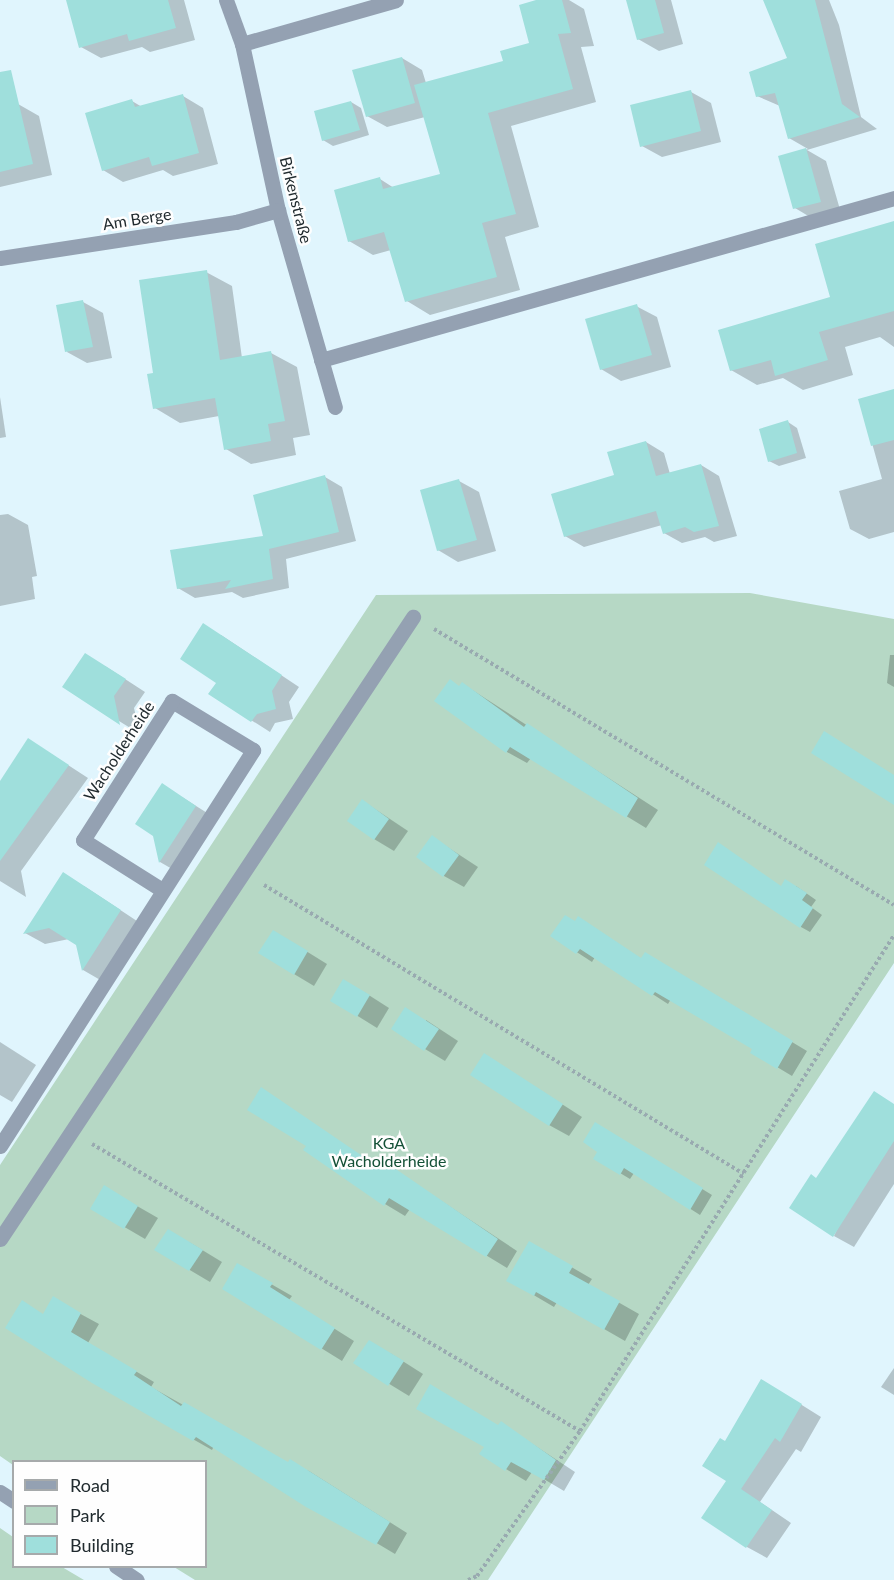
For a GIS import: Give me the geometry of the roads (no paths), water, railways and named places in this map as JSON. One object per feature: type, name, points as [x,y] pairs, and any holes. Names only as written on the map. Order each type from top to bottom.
[{"type":"street","name":"Birkenstraße","points":[[226,0],[242,44],[278,210],[335,407]]},
{"type":"street","points":[[242,44],[396,0]]},
{"type":"street","points":[[321,360],[894,198]]},
{"type":"street","name":"Am Berge","points":[[0,258],[236,222],[278,210]]},
{"type":"street","points":[[0,1239],[413,617]]},
{"type":"street","name":"Wacholderheide","points":[[0,1146],[253,750],[172,701],[83,840],[162,890]]},
{"type":"street","points":[[119,1568],[136,1580]]},
{"type":"park label","name":"KGA Wacholderheide","points":[[389,1152]]}]
